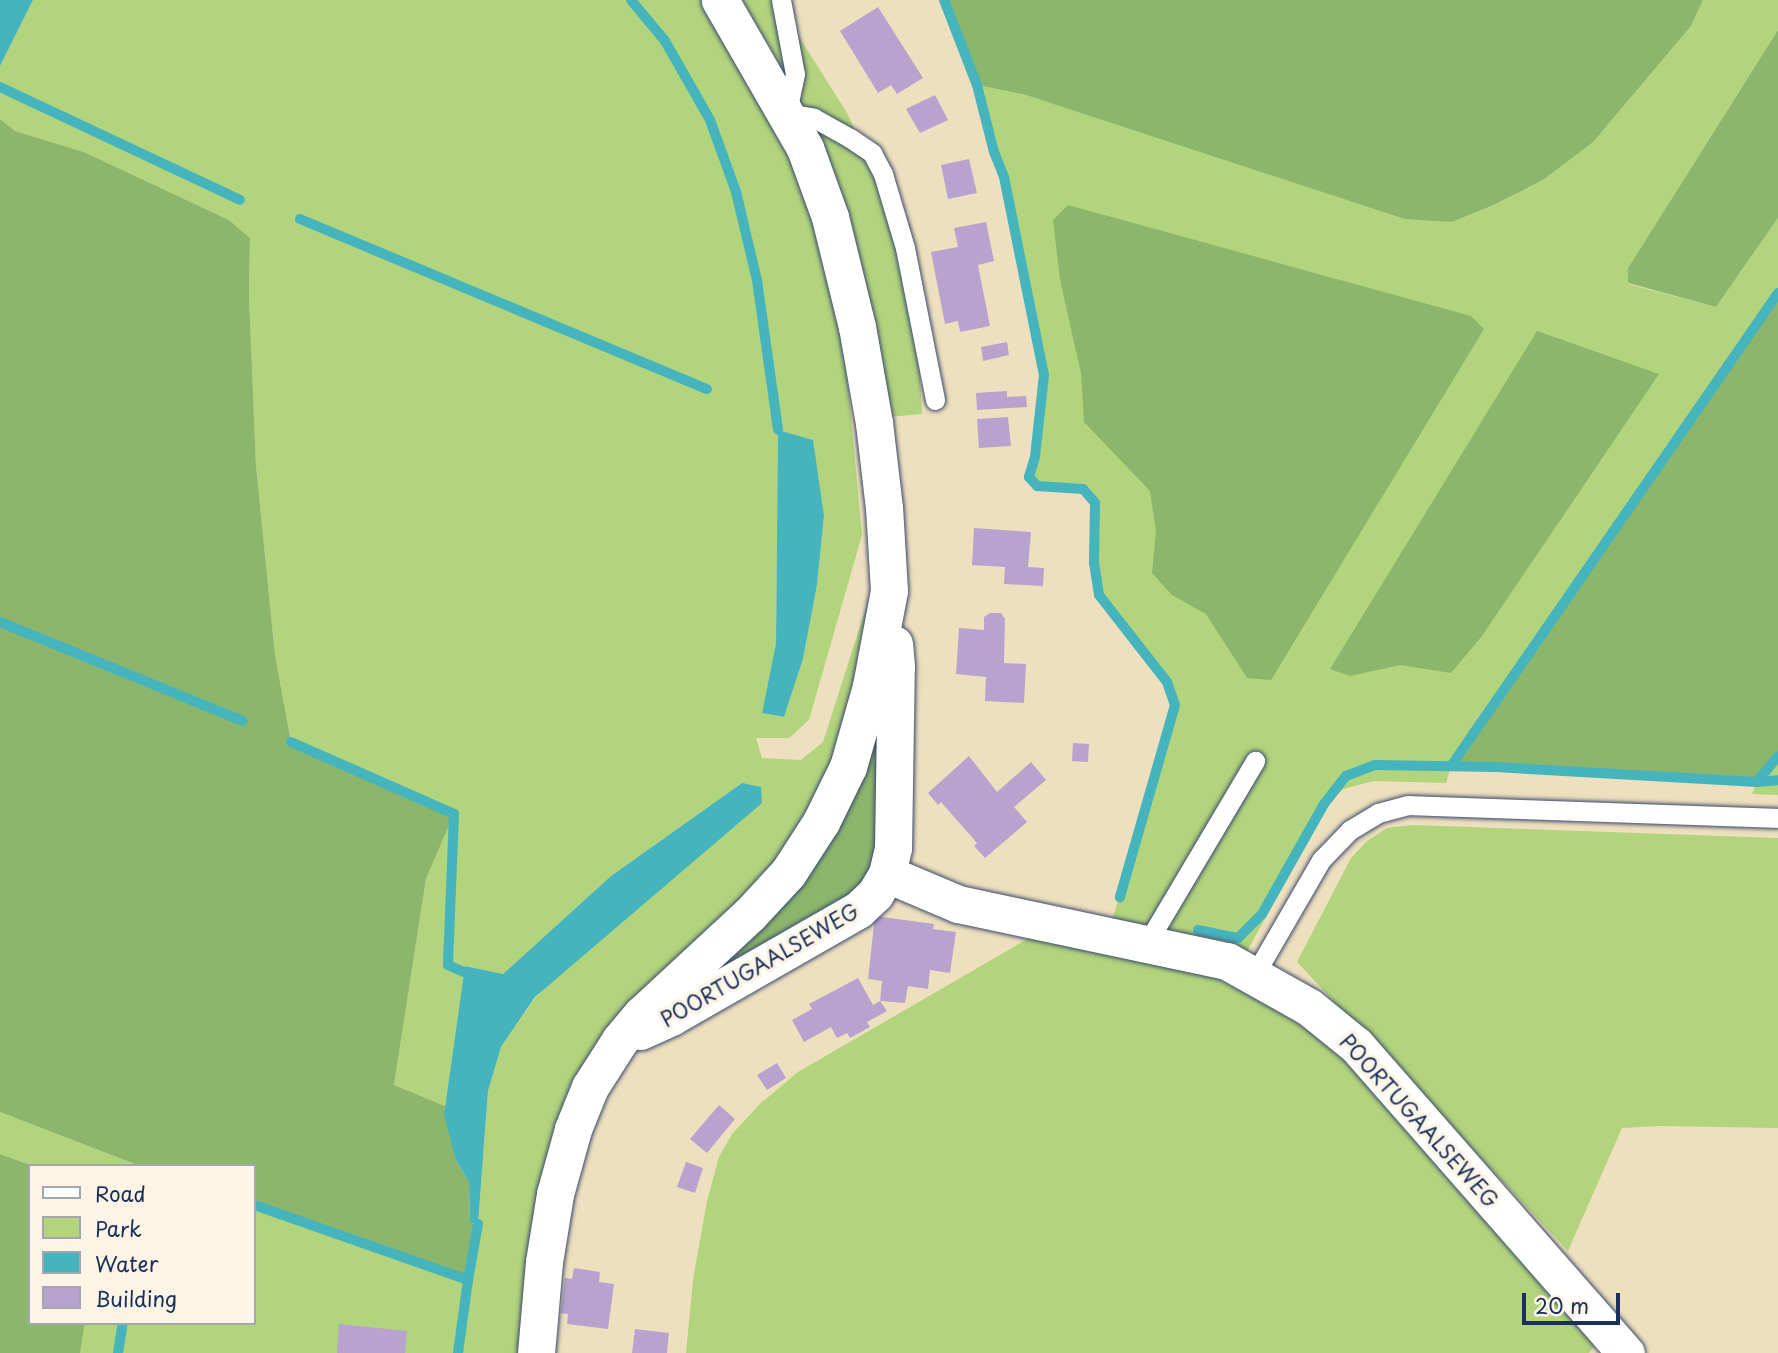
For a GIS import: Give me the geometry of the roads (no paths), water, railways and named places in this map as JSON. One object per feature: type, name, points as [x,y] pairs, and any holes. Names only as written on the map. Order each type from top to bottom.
[{"type":"street","points":[[536,1353],[544,1262],[562,1168],[573,1129],[590,1087],[620,1040],[642,1014],[750,914],[788,873],[821,822],[848,767],[871,686],[889,591],[884,508],[874,423],[857,327],[830,217],[805,148],[720,0]]},
{"type":"street","name":"POORTUGAALSEWEG","points":[[620,1040],[671,1017],[858,910],[875,894],[887,874],[893,848],[897,666],[889,591]]},
{"type":"street","name":"POORTUGAALSEWEG","points":[[887,874],[958,904],[1227,961],[1255,974],[1309,1007],[1356,1045],[1626,1353]]},
{"type":"lane","points":[[781,0],[795,74],[787,113],[814,118],[850,138],[872,153],[883,174],[905,248],[935,400]]},
{"type":"lane","points":[[1147,943],[1255,761]]},
{"type":"lane","points":[[1255,974],[1321,860],[1350,830],[1378,813],[1408,805],[1778,817]]},
{"type":"water","points":[[0,0],[33,0],[0,66]]},
{"type":"water","points":[[778,430],[813,440],[824,516],[817,585],[803,659],[784,717],[762,713],[776,643]]},
{"type":"water","points":[[742,783],[761,787],[762,803],[535,997],[501,1047],[488,1091],[478,1224],[470,1223],[469,1182],[456,1161],[444,1114],[465,966],[503,974],[611,876]]},
{"type":"waterway","points":[[631,0],[665,41],[710,120],[736,192],[757,280],[778,430]]},
{"type":"waterway","points":[[944,0],[977,85],[994,152],[1004,177],[1044,375],[1035,457],[1029,477],[1037,486],[1083,489],[1095,503],[1094,563],[1099,595],[1167,682],[1175,705],[1120,897]]},
{"type":"waterway","points":[[0,87],[240,200]]},
{"type":"waterway","points":[[300,219],[707,389]]},
{"type":"waterway","points":[[1451,766],[1778,293]]},
{"type":"waterway","points":[[0,622],[243,721]]},
{"type":"waterway","points":[[291,742],[454,814],[448,965],[464,972]]},
{"type":"waterway","points":[[1198,930],[1238,938],[1262,914],[1324,804],[1346,776],[1375,765],[1495,767],[1757,782],[1778,756]]},
{"type":"waterway","points":[[1757,782],[1778,780]]},
{"type":"waterway","points":[[256,1206],[468,1280],[458,1353]]},
{"type":"waterway","points":[[468,1280],[478,1224]]},
{"type":"waterway","points":[[118,1353],[123,1325]]}]
